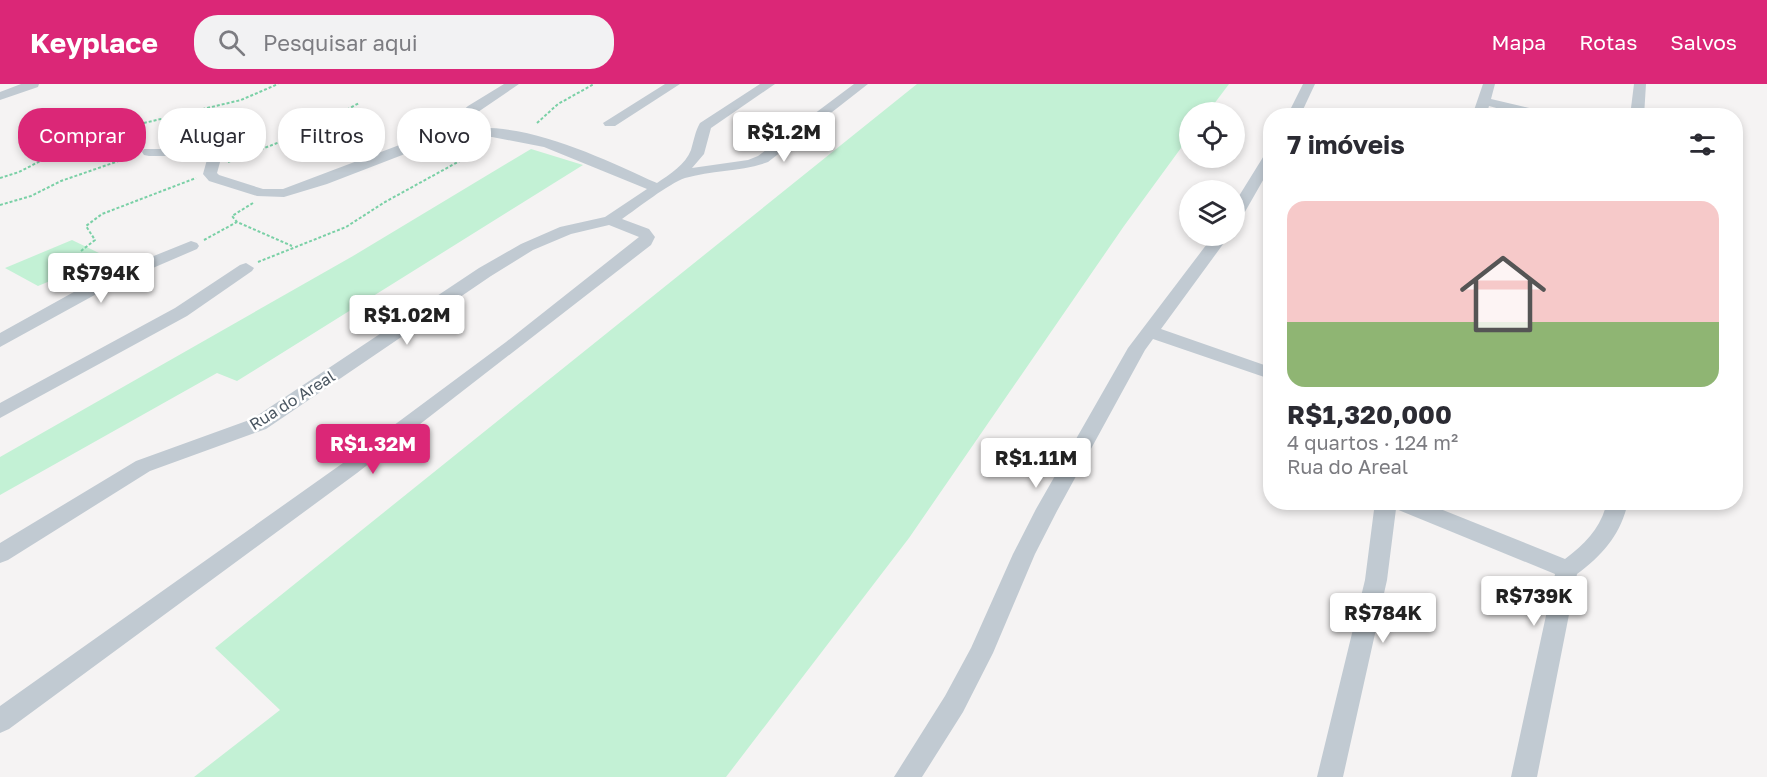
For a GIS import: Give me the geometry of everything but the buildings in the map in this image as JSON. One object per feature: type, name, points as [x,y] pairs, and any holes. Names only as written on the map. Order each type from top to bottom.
[{"type":"street","points":[[0,96],[33,84]]},
{"type":"street","points":[[475,108],[513,84]]},
{"type":"street","points":[[610,123],[674,84]]},
{"type":"street","name":"Rua do Areal","points":[[0,554],[143,466],[177,452],[233,435],[259,423],[484,272],[526,247],[566,231],[610,220],[676,176],[697,154],[705,126],[769,84]]},
{"type":"street","points":[[676,176],[712,168],[750,164],[763,159],[862,84]]},
{"type":"street","points":[[1297,108],[1309,84]]},
{"type":"street","points":[[1481,108],[1489,84]]},
{"type":"street","points":[[1638,108],[1640,84]]},
{"type":"street","points":[[1483,101],[1512,108]]},
{"type":"street","points":[[491,135],[544,142],[572,150],[657,188]]},
{"type":"street","points":[[149,152],[213,152],[215,155],[210,174],[214,178],[262,193],[296,189],[397,152]]},
{"type":"street","points":[[1245,204],[1263,181]]},
{"type":"street","points":[[0,721],[360,461],[645,242],[647,237],[643,232],[610,220]]},
{"type":"street","points":[[0,340],[105,282],[191,246]]},
{"type":"street","points":[[907,777],[954,704],[981,653],[1042,518],[1149,331],[1213,246]]},
{"type":"street","points":[[0,411],[181,312],[246,268]]},
{"type":"street","points":[[1149,331],[1263,371]]},
{"type":"street","points":[[1330,777],[1376,580],[1385,510]]},
{"type":"street","points":[[1420,510],[1567,569]]},
{"type":"street","points":[[1524,777],[1567,569],[1594,549],[1607,534],[1617,510]]},
{"type":"path","points":[[0,178],[19,172],[89,136],[241,100],[278,84]]},
{"type":"path","points":[[537,123],[558,104],[594,84]]},
{"type":"path","points":[[246,268],[345,227],[504,136]]},
{"type":"path","points":[[0,205],[31,196],[61,181],[149,152]]},
{"type":"path","points":[[273,193],[240,209],[232,216],[237,222],[293,247]]},
{"type":"path","points":[[191,246],[237,222]]},
{"type":"green space","points":[[917,84],[1229,84],[1216,102],[1179,102],[1179,151],[1124,226],[909,538],[726,777],[194,777],[280,710],[215,648]]},
{"type":"green space","points":[[531,149],[583,165],[237,381],[217,373],[0,495],[0,457],[353,256]]},
{"type":"green space","points":[[72,240],[126,266],[114,273],[88,265],[38,286],[5,268]]}]
